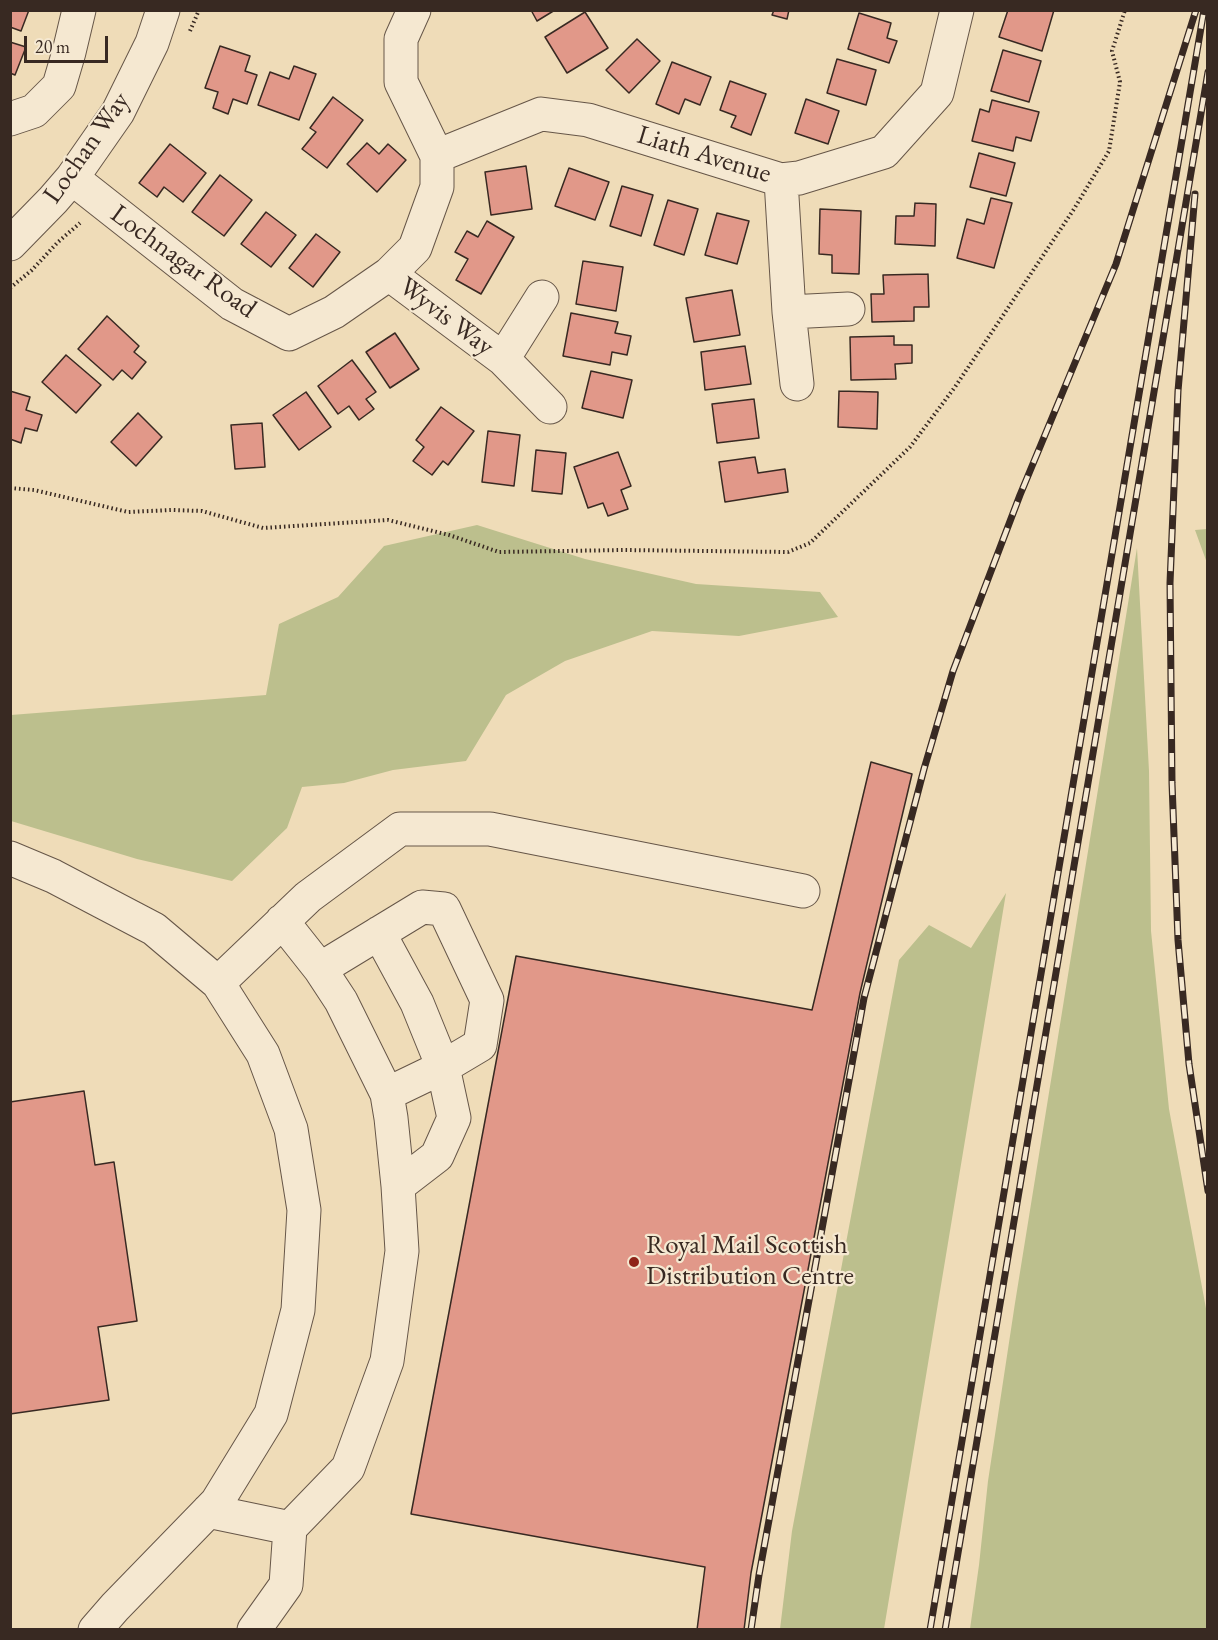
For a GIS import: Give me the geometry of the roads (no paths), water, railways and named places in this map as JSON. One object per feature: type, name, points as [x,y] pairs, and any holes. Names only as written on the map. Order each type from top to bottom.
[{"type":"street","points":[[22,115],[59,86],[79,10]]},
{"type":"street","name":"Lochan Way","points":[[10,244],[72,178],[118,112],[152,43],[163,10]]},
{"type":"street","name":"Lochnagar Road","points":[[72,178],[232,304],[288,334],[334,312],[389,274],[415,248],[437,187],[437,156],[401,82],[401,39],[414,10]]},
{"type":"street","name":"Liath Avenue","points":[[437,156],[541,114],[588,120],[782,180],[799,178],[884,152],[937,93],[957,10]]},
{"type":"street","points":[[782,180],[789,312],[797,384]]},
{"type":"street","name":"Wyvis Way","points":[[389,274],[503,359],[550,407]]},
{"type":"street","name":"Wyvis Way","points":[[503,359],[542,297]]},
{"type":"street","points":[[789,312],[848,309]]},
{"type":"street","points":[[218,983],[308,897],[400,829],[490,829],[803,891]]},
{"type":"street","points":[[10,858],[53,876],[154,929],[218,983],[263,1054],[291,1130],[304,1210],[298,1310],[272,1414],[217,1502],[95,1629]]},
{"type":"street","points":[[320,969],[422,907],[444,909],[487,1000],[480,1045],[443,1067],[387,1094]]},
{"type":"street","points":[[254,1629],[286,1585],[290,1528],[348,1468],[387,1361],[402,1251],[398,1186],[387,1094],[341,1000],[282,921]]},
{"type":"street","points":[[379,933],[417,1003],[443,1067],[454,1118],[436,1156],[398,1186]]},
{"type":"street","points":[[208,1511],[290,1528]]},
{"type":"railway","points":[[751,1630],[759,1575],[864,998],[924,769],[953,671],[1020,495],[1116,264],[1196,10]]},
{"type":"railway","points":[[930,1630],[1204,10]]},
{"type":"railway","points":[[945,1630],[1208,72]]},
{"type":"railway","points":[[1195,194],[1178,391],[1170,583],[1172,783],[1178,940],[1189,1064],[1208,1191]]},
{"type":"place","name":"Royal Mail Scottish Distribution Centre","points":[[634,1262]]}]
